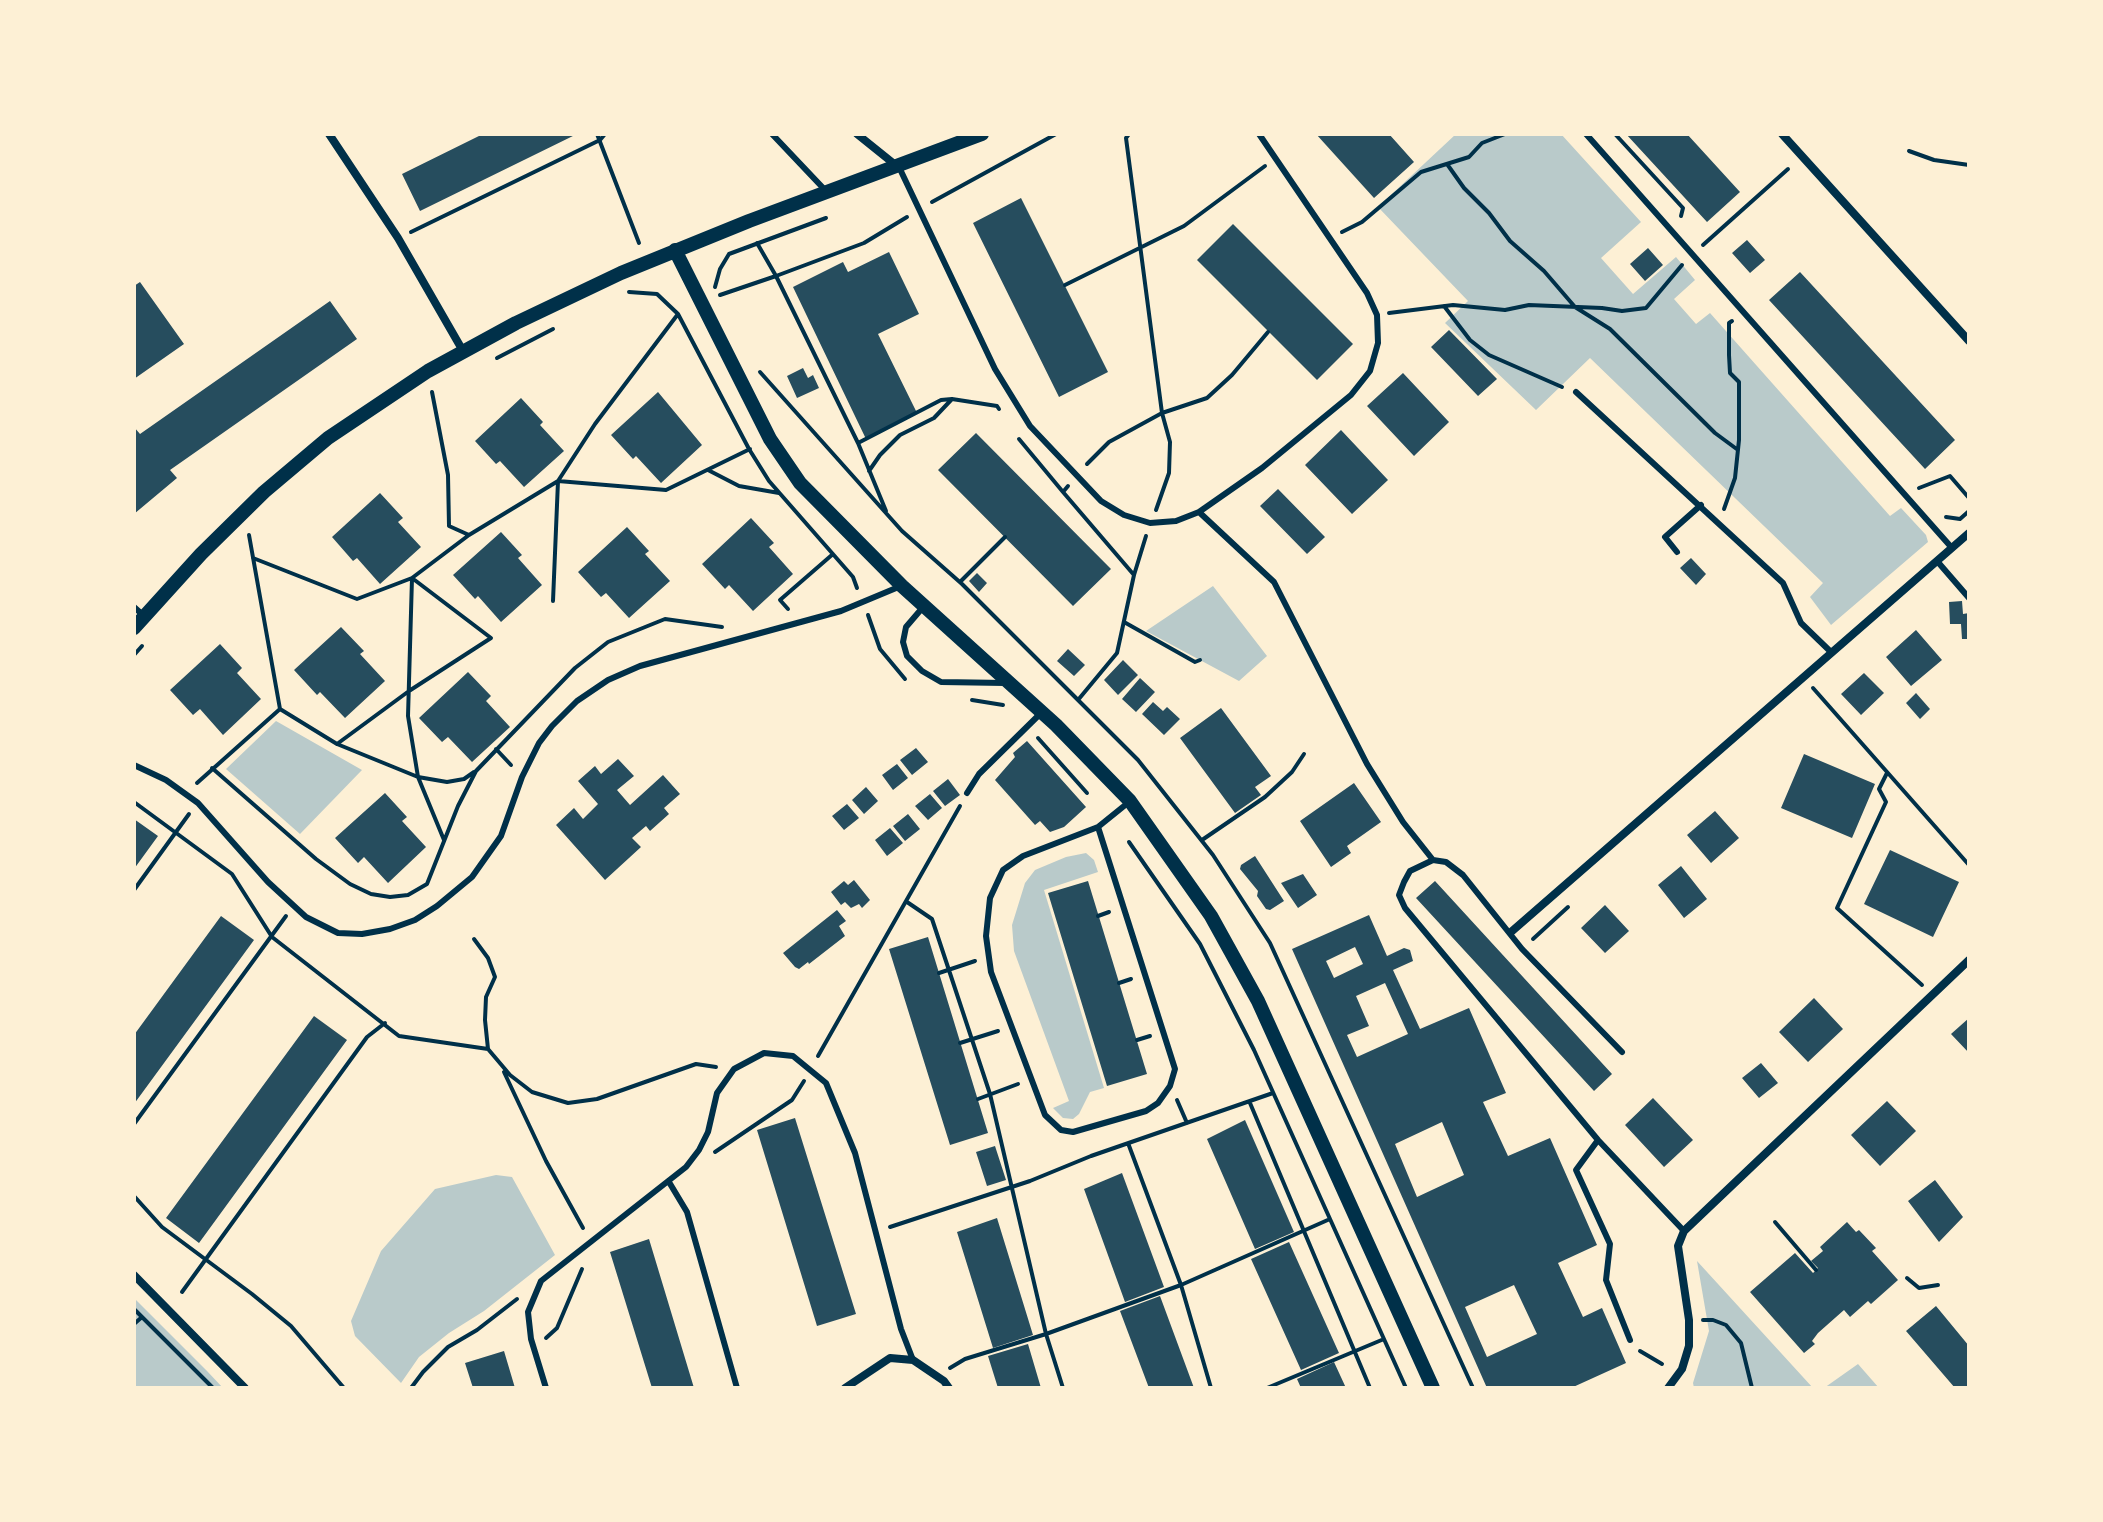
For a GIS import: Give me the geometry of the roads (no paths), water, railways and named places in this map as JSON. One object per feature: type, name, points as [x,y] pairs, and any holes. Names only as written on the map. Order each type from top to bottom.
[{"type":"street","points":[[329,134],[398,238],[463,351]]},
{"type":"street","points":[[857,134],[899,167]]},
{"type":"street","points":[[134,628],[139,612],[274,483],[328,438],[428,371],[587,288],[675,250],[982,134]]},
{"type":"street","points":[[1782,134],[1969,341]]},
{"type":"street","points":[[675,250],[770,439],[800,483],[902,586],[1042,712],[1130,801],[1211,916],[1245,977],[1433,1388]]},
{"type":"street","points":[[1511,932],[1969,533]]},
{"type":"street","points":[[1668,1388],[1682,1369],[1689,1346],[1689,1320],[1678,1246],[1684,1231],[1969,960]]},
{"type":"street","points":[[134,1275],[245,1388]]},
{"type":"street","points":[[845,1388],[890,1358],[913,1360],[944,1381],[949,1388]]},
{"type":"lane","points":[[772,134],[827,192]]},
{"type":"lane","points":[[899,167],[995,369],[1030,426],[1101,501],[1124,515],[1150,523],[1176,521],[1199,512],[1297,441],[1351,395],[1370,371],[1378,343],[1377,315],[1367,293],[1259,134]]},
{"type":"lane","points":[[1586,134],[1952,548]]},
{"type":"lane","points":[[1576,392],[1783,583],[1801,623],[1832,653]]},
{"type":"lane","points":[[1677,552],[1665,537],[1701,505]]},
{"type":"lane","points":[[1199,512],[1274,582],[1367,764],[1403,822],[1433,860]]},
{"type":"lane","points":[[1937,561],[1969,598]]},
{"type":"lane","points":[[134,765],[186,793],[198,803],[293,906],[320,926],[338,933],[362,934],[390,929],[415,920],[454,894],[489,857],[501,836],[522,777],[539,743],[560,716],[608,680],[640,666],[863,603],[902,586]]},
{"type":"lane","points":[[924,606],[906,627],[903,642],[907,656],[922,671],[941,682],[1010,683]]},
{"type":"lane","points":[[967,793],[979,774],[1042,712]]},
{"type":"lane","points":[[1098,827],[1175,1069],[1170,1086],[1158,1103],[1146,1111],[1073,1132],[1061,1130],[1045,1115],[991,972],[986,936],[990,898],[1003,870],[1023,856],[1098,827],[1130,801]]},
{"type":"lane","points":[[1622,1052],[1522,949],[1463,875],[1446,862],[1433,860],[1410,871],[1399,895],[1405,908],[1598,1140],[1684,1231]]},
{"type":"lane","points":[[546,1388],[533,1348],[528,1312],[541,1281],[686,1167],[708,1132],[717,1093],[734,1069],[764,1053],[793,1056],[826,1083],[855,1153],[901,1329],[913,1360]]},
{"type":"lane","points":[[1598,1140],[1576,1170],[1610,1244],[1606,1280],[1630,1340]]},
{"type":"lane","points":[[669,1182],[687,1212],[737,1388]]}]
